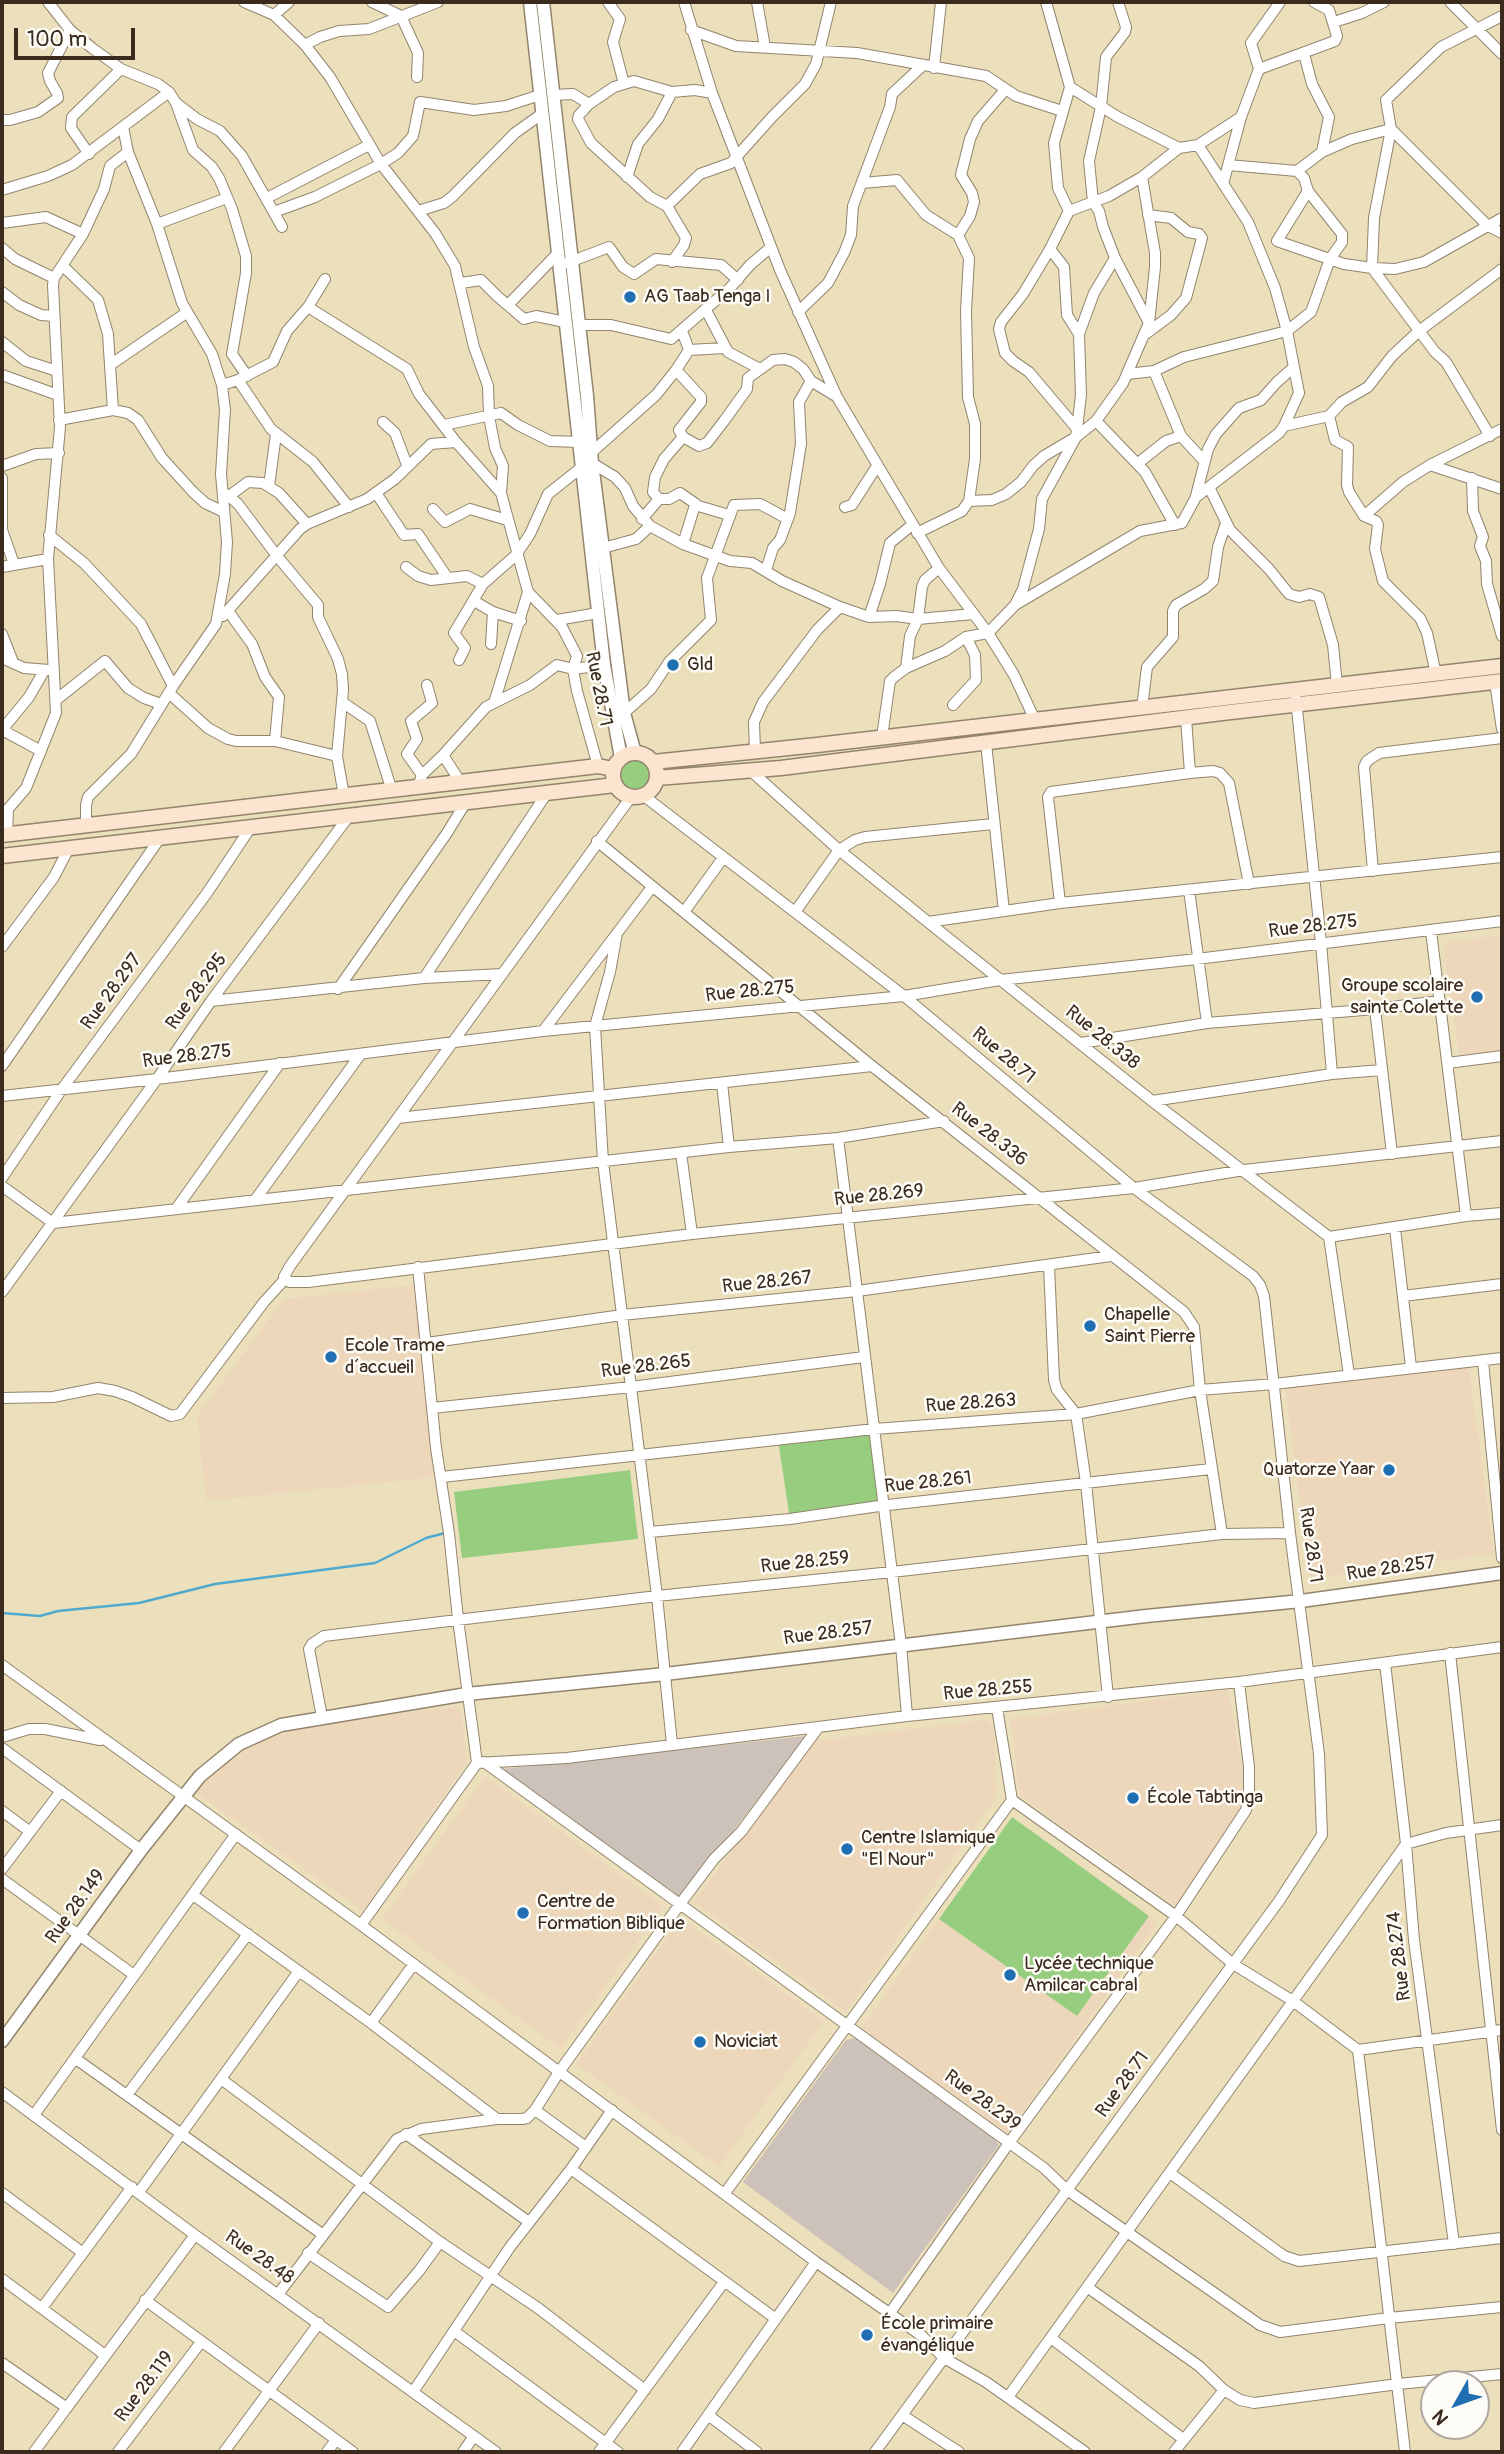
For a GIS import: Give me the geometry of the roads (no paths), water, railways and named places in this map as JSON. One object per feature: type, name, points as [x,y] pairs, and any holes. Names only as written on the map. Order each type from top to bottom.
[{"type":"main road","points":[[4,835],[392,791],[420,781],[461,783],[597,766],[617,763],[635,753],[653,761],[755,751],[1502,666]]},
{"type":"main road","points":[[657,778],[751,771],[1499,681]]},
{"type":"main road","points":[[617,763],[615,785],[621,793],[638,797],[653,789],[657,778],[653,761]]},
{"type":"main road","points":[[2,856],[615,785]]},
{"type":"street","points":[[48,2],[70,30],[121,69],[158,84],[169,92],[176,103],[190,145],[215,172],[244,245],[247,265],[232,354],[242,378],[265,422],[276,434],[313,462],[349,507]]},
{"type":"street","points":[[274,15],[289,2]]},
{"type":"street","points":[[372,2],[401,16],[418,53],[417,77]]},
{"type":"street","points":[[305,45],[338,31],[369,29],[438,2]]},
{"type":"street","points":[[530,2],[547,95],[543,114],[563,260],[578,325],[587,396],[588,461],[598,613],[617,763]]},
{"type":"street","points":[[543,2],[547,95],[563,260],[565,322],[580,442],[588,461],[603,548],[624,713],[635,753]]},
{"type":"street","points":[[608,2],[620,19],[613,42],[624,83]]},
{"type":"street","points":[[684,2],[712,93],[771,247],[837,397],[939,568],[988,633],[1014,675],[1034,719]]},
{"type":"street","points":[[757,2],[765,47]]},
{"type":"street","points":[[667,206],[700,174],[725,167],[738,156],[807,82],[816,64],[831,2]]},
{"type":"street","points":[[934,68],[942,2]]},
{"type":"street","points":[[1046,2],[1070,87],[1055,143],[1058,188],[1069,211]]},
{"type":"street","points":[[1118,2],[1126,27],[1106,57],[1101,107],[1089,161],[1093,202],[1099,211],[1115,258],[1149,323]]},
{"type":"street","points":[[1223,184],[1241,117],[1259,69],[1251,43],[1280,2]]},
{"type":"street","points":[[1259,69],[1335,41],[1337,36],[1334,22],[1327,7],[1314,2]]},
{"type":"street","points":[[1334,22],[1384,2]]},
{"type":"street","points":[[1450,2],[1502,54]]},
{"type":"street","points":[[252,3],[274,15],[305,45],[330,77],[381,164],[448,253],[461,283],[474,347],[488,388],[489,415],[496,450],[503,464],[501,493],[528,593],[494,703]]},
{"type":"street","points":[[1490,436],[1449,367],[1372,268],[1374,218],[1391,129],[1388,97],[1423,67],[1441,47],[1502,16]]},
{"type":"street","points":[[2,120],[37,112],[58,98],[48,73],[70,30]]},
{"type":"street","points":[[691,30],[729,44],[857,53],[986,76],[1016,96],[1062,111]]},
{"type":"street","points":[[1304,54],[1312,84],[1329,117],[1322,152]]},
{"type":"street","points":[[798,312],[828,283],[844,253],[851,235],[852,211],[890,107],[892,94],[922,66]]},
{"type":"street","points":[[89,154],[71,128],[72,117],[121,69]]},
{"type":"street","points":[[672,262],[686,238],[667,206],[650,197],[595,147],[579,115],[589,104],[614,88],[634,81],[672,92],[695,90],[712,93]]},
{"type":"street","points":[[1070,87],[1101,107],[1179,148]]},
{"type":"street","points":[[958,235],[970,216],[974,202],[972,193],[961,175],[970,139],[978,121],[1005,90]]},
{"type":"street","points":[[2,190],[48,176],[89,154],[169,92]]},
{"type":"street","points":[[627,177],[640,142],[658,119],[672,92]]},
{"type":"street","points":[[274,212],[315,197],[381,164],[410,142],[420,102],[474,110],[506,106],[547,95],[573,94],[589,104]]},
{"type":"street","points":[[176,103],[225,135],[252,169],[282,227]]},
{"type":"street","points":[[418,211],[453,196],[515,133],[543,114]]},
{"type":"street","points":[[1077,433],[1033,377],[1005,353],[1000,340],[1001,322],[1023,294],[1069,211],[1109,196],[1142,177],[1179,148],[1198,145],[1241,117]]},
{"type":"street","points":[[123,127],[128,152],[157,224],[186,313],[215,361],[222,385],[225,410],[221,474],[226,494],[226,559],[216,624]]},
{"type":"street","points":[[1297,171],[1322,152],[1352,139],[1391,129]]},
{"type":"street","points":[[1391,129],[1488,226],[1502,233]]},
{"type":"street","points":[[267,198],[369,145]]},
{"type":"street","points":[[1196,496],[1279,433],[1298,396],[1287,331],[1258,243],[1198,145]]},
{"type":"street","points":[[4,835],[5,809],[26,788],[56,713],[56,700],[48,670],[49,535],[59,453],[54,278],[83,234],[104,189],[108,170],[119,157],[128,152]]},
{"type":"street","points":[[1127,374],[1154,371],[1184,356],[1287,331],[1311,312],[1330,259],[1342,242],[1342,234],[1308,191],[1304,177],[1297,171],[1228,165]]},
{"type":"street","points":[[969,501],[992,500],[1006,494],[1021,482],[1032,466],[1044,456],[1096,421],[1121,387],[1149,323],[1155,260],[1142,177]]},
{"type":"street","points":[[862,183],[897,180],[926,215],[958,235],[967,253],[970,266],[966,311],[968,397],[975,424],[975,459],[969,501],[962,511],[915,529],[890,543],[869,617]]},
{"type":"street","points":[[1277,241],[1308,191]]},
{"type":"street","points":[[157,224],[227,198]]},
{"type":"street","points":[[1143,336],[1171,315],[1186,298],[1202,243],[1201,236],[1188,232],[1171,218],[1148,215]]},
{"type":"street","points":[[2,223],[46,217],[83,234]]},
{"type":"street","points":[[1258,243],[1277,241],[1344,264],[1395,269],[1424,262],[1502,218]]},
{"type":"street","points":[[508,305],[563,260],[607,247],[611,248],[623,267],[634,274],[653,260],[721,265],[738,280]]},
{"type":"street","points":[[578,325],[619,326],[668,339],[682,331],[706,310],[771,247]]},
{"type":"street","points":[[2,248],[15,259],[54,278]]},
{"type":"street","points":[[1050,249],[1064,267],[1067,315],[1079,334]]},
{"type":"street","points":[[1015,605],[1023,589],[1040,529],[1042,499],[1077,433],[1081,395],[1079,334],[1094,293],[1115,258]]},
{"type":"street","points":[[63,266],[98,300],[108,334],[113,410]]},
{"type":"street","points":[[1284,426],[1329,416],[1342,402],[1368,387],[1392,356],[1419,331],[1502,269]]},
{"type":"street","points":[[222,385],[273,362],[288,331],[308,307],[325,279]]},
{"type":"street","points":[[461,283],[481,280],[526,319],[536,316],[565,322]]},
{"type":"street","points":[[2,292],[24,307],[54,316]]},
{"type":"street","points":[[308,307],[407,369],[419,394],[456,442],[501,493]]},
{"type":"street","points":[[706,310],[725,348],[760,369]]},
{"type":"street","points":[[110,365],[186,313]]},
{"type":"street","points":[[682,331],[689,350]]},
{"type":"street","points":[[2,342],[26,361],[57,371]]},
{"type":"street","points":[[689,350],[725,348]]},
{"type":"street","points":[[459,660],[464,648],[454,633],[483,584],[516,555],[532,530],[548,494],[588,461],[656,395],[689,350]]},
{"type":"street","points":[[215,361],[232,354]]},
{"type":"street","points":[[676,370],[702,400],[680,429],[683,437],[699,446],[707,443],[747,389],[748,379],[773,360],[785,359],[802,368],[811,381],[837,397]]},
{"type":"street","points":[[882,737],[890,681],[906,668],[945,651],[966,637],[988,633],[1015,605],[1140,531],[1175,525],[1184,520],[1196,496],[1204,461],[1216,434],[1239,408],[1261,400],[1276,382],[1293,368]]},
{"type":"street","points":[[1154,371],[1181,436],[1204,461]]},
{"type":"street","points":[[2,374],[58,395]]},
{"type":"street","points":[[766,570],[773,548],[780,540],[788,519],[801,444],[799,402],[811,381]]},
{"type":"street","points":[[59,420],[113,410],[124,411],[135,417],[156,451],[185,483],[205,503],[224,512]]},
{"type":"street","points":[[444,425],[503,414],[517,425],[554,442],[580,442]]},
{"type":"street","points":[[1329,416],[1335,440],[1348,447],[1347,485],[1364,516],[1377,523],[1375,549],[1383,581],[1411,606],[1420,618],[1427,633],[1436,674]]},
{"type":"street","points":[[1096,421],[1147,475],[1175,525]]},
{"type":"street","points":[[383,422],[394,433],[407,465]]},
{"type":"street","points":[[1364,516],[1403,481],[1502,429]]},
{"type":"street","points":[[269,486],[276,434]]},
{"type":"street","points":[[1138,464],[1166,441],[1181,436]]},
{"type":"street","points":[[683,437],[664,459],[655,477],[653,492],[659,499],[669,499],[680,493],[696,504],[729,516]]},
{"type":"street","points":[[86,826],[86,805],[89,797],[131,754],[161,704],[216,624],[276,556],[307,524],[376,494],[432,443],[456,442]]},
{"type":"street","points":[[2,466],[36,454],[59,453]]},
{"type":"street","points":[[588,461],[611,473],[619,481],[646,522],[683,544],[732,562],[751,562],[782,581],[839,607],[869,617],[918,619],[974,614]]},
{"type":"street","points":[[1430,465],[1502,489]]},
{"type":"street","points":[[845,507],[852,505],[877,466]]},
{"type":"street","points":[[2,478],[2,530],[14,564]]},
{"type":"street","points":[[1472,478],[1473,511],[1482,537],[1480,546],[1486,561],[1487,584],[1502,636]]},
{"type":"street","points":[[226,494],[248,482],[255,481],[269,486],[288,502],[307,524]]},
{"type":"street","points":[[1209,487],[1226,523],[1289,594],[1299,597],[1315,594],[1319,597],[1333,645],[1337,685]]},
{"type":"street","points":[[226,494],[238,504],[276,556],[318,605],[318,617],[341,667],[342,702],[337,756],[344,796]]},
{"type":"street","points":[[376,494],[404,535],[418,534],[447,577]]},
{"type":"street","points":[[603,548],[636,539],[659,499]]},
{"type":"street","points":[[683,544],[696,504]]},
{"type":"street","points":[[624,713],[651,689],[669,662],[711,620],[707,578],[732,508],[737,504],[760,504],[788,519]]},
{"type":"street","points":[[433,509],[445,522],[470,509],[507,520]]},
{"type":"street","points":[[1142,708],[1147,667],[1173,637],[1173,611],[1176,606],[1213,581],[1218,547],[1226,523]]},
{"type":"street","points":[[49,535],[84,563],[141,624],[171,689],[199,721],[221,736],[236,741],[275,741],[337,756]]},
{"type":"street","points":[[2,567],[48,559]]},
{"type":"street","points":[[405,567],[430,580],[467,576],[483,584]]},
{"type":"street","points":[[906,668],[911,632],[918,619],[925,580],[939,568]]},
{"type":"street","name":"Rue 28.71","points":[[528,593],[557,620],[577,656],[573,669],[597,766]]},
{"type":"street","points":[[474,601],[493,612],[521,621]]},
{"type":"street","points":[[755,751],[754,722],[763,702],[817,629],[839,607]]},
{"type":"street","points":[[228,611],[252,644],[265,677],[279,696],[275,741]]},
{"type":"street","points":[[491,644],[493,612]]},
{"type":"street","points":[[557,620],[598,613]]},
{"type":"street","points":[[2,634],[13,662]]},
{"type":"street","points":[[953,705],[976,680],[975,655],[966,637]]},
{"type":"street","points":[[2,658],[24,668],[48,670]]},
{"type":"street","points":[[56,700],[105,661],[128,688],[161,704]]},
{"type":"street","points":[[427,685],[432,703],[411,721],[417,739],[407,754],[420,781],[483,710],[494,703],[527,687],[557,665],[573,669],[604,665]]},
{"type":"street","points":[[41,751],[2,730],[6,718],[29,697],[48,670]]},
{"type":"street","points":[[1499,681],[1502,729]]},
{"type":"street","points":[[1295,689],[1332,1074]]},
{"type":"street","points":[[342,702],[370,721],[392,791]]},
{"type":"street","points":[[1186,718],[1190,773]]},
{"type":"street","points":[[1373,871],[1364,767],[1367,761],[1379,752],[1502,738]]},
{"type":"street","points":[[986,743],[1004,911]]},
{"type":"street","points":[[443,755],[461,783]]},
{"type":"street","name":"Rue 28.338","points":[[751,771],[839,850],[928,922],[1152,1101],[1329,1237]]},
{"type":"street","points":[[1060,903],[1048,797],[1051,792],[1190,773],[1220,773],[1229,783],[1249,884]]},
{"type":"street","points":[[424,978],[547,793]]},
{"type":"street","points":[[2,1398],[53,1397],[98,1388],[132,1397],[171,1416],[180,1414],[264,1302],[285,1279],[285,1274],[597,841],[638,797]]},
{"type":"street","name":"Rue 28.71","points":[[638,797],[904,996],[1134,1188],[1254,1276],[1261,1285],[1264,1296],[1290,1533],[1319,1754],[1322,1835],[1279,1901],[875,2452]]},
{"type":"street","points":[[338,989],[466,802]]},
{"type":"street","name":"Rue 28.295","points":[[2,1292],[211,1001],[349,816]]},
{"type":"street","points":[[795,912],[839,850],[865,837],[993,824]]},
{"type":"street","name":"Rue 28.297","points":[[2,1178],[62,1089],[199,903],[251,827]]},
{"type":"street","points":[[2,1066],[160,838]]},
{"type":"street","name":"Rue 28.336","points":[[597,841],[872,1066],[1191,1319],[1222,1534]]},
{"type":"street","points":[[2,947],[54,877],[69,848]]},
{"type":"street","points":[[928,922],[1060,903],[1502,857]]},
{"type":"street","points":[[684,912],[723,858]]},
{"type":"street","points":[[543,1031],[652,887]]},
{"type":"street","points":[[1189,890],[1207,1023]]},
{"type":"street","name":"Rue 28.275","points":[[2,1096],[543,1031],[796,1004],[904,996],[1000,980],[1197,959],[1502,921]]},
{"type":"street","points":[[1431,931],[1466,1216]]},
{"type":"street","points":[[617,933],[610,972],[595,1026],[603,1161],[650,1532],[672,1744]]},
{"type":"street","points":[[211,1001],[424,978],[502,974]]},
{"type":"street","points":[[1081,1043],[1207,1023],[1440,1001]]},
{"type":"street","points":[[1375,1009],[1392,1154]]},
{"type":"street","points":[[256,1200],[360,1055]]},
{"type":"street","points":[[1448,1063],[1502,1056]]},
{"type":"street","points":[[176,1209],[280,1063]]},
{"type":"street","points":[[398,1118],[872,1066]]},
{"type":"street","points":[[1152,1101],[1332,1074],[1381,1070]]},
{"type":"street","points":[[722,1083],[729,1147]]},
{"type":"street","points":[[2,1186],[53,1223],[729,1147],[838,1138],[944,1121]]},
{"type":"street","points":[[838,1138],[901,1645],[907,1716]]},
{"type":"street","name":"Rue 28.269","points":[[285,1279],[289,1282],[307,1282],[692,1234],[1134,1188],[1244,1170],[1502,1141]]},
{"type":"street","points":[[681,1153],[692,1234]]},
{"type":"street","points":[[1349,1375],[1329,1237],[1502,1213]]},
{"type":"street","points":[[1395,1228],[1410,1367]]},
{"type":"street","name":"Rue 28.267","points":[[427,1343],[622,1315],[857,1291],[1111,1256]]},
{"type":"street","points":[[1049,1265],[1054,1380],[1076,1414],[1086,1483],[1108,1697]]},
{"type":"street","points":[[361,1925],[481,1763],[467,1694],[432,1408],[418,1267]]},
{"type":"street","points":[[1403,1296],[1502,1284]]},
{"type":"street","name":"Rue 28.265","points":[[432,1408],[631,1387],[864,1357]]},
{"type":"street","name":"Rue 28.263","points":[[442,1477],[874,1429],[1076,1414],[1200,1390],[1502,1358]]},
{"type":"street","points":[[1483,1361],[1497,1436],[1502,1558]]},
{"type":"street","name":"Rue 28.261","points":[[650,1532],[790,1519],[884,1505],[1211,1469]]},
{"type":"street","name":"Rue 28.259","points":[[322,1717],[309,1649],[312,1643],[324,1636],[657,1596],[1222,1534],[1290,1533]]},
{"type":"street","name":"Rue 28.257","points":[[183,1796],[200,1776],[239,1744],[281,1725],[322,1717],[467,1694],[666,1674],[1100,1621],[1301,1601],[1502,1573]]},
{"type":"street","name":"Rue 28.255","points":[[481,1763],[567,1758],[907,1716],[1108,1697],[1502,1647]]},
{"type":"street","points":[[1450,1653],[1470,1830],[1498,2031],[1502,2130]]},
{"type":"street","name":"Rue 28.274","points":[[1385,1663],[1415,1940],[1454,2244]]},
{"type":"street","points":[[2,1665],[361,1925],[816,2262],[922,2336],[944,2358],[1008,2397],[1085,2452]]},
{"type":"street","points":[[890,2313],[1009,2143],[1176,1916],[1246,1810],[1250,1793],[1249,1767],[1239,1682]]},
{"type":"street","points":[[725,2193],[1012,1800],[997,1707]]},
{"type":"street","points":[[279,2293],[397,2139],[405,2134],[449,2124],[527,2118],[535,2110],[559,2072],[680,1904],[714,1859],[741,1832],[818,1727]]},
{"type":"street","points":[[2,1737],[29,1729],[45,1728],[108,1742]]},
{"type":"street","points":[[2,1748],[141,1850]]},
{"type":"street","name":"Rue 28.239","points":[[481,1763],[1044,2168],[1068,2190],[1271,2330],[1304,2330],[1389,2318],[1502,2307]]},
{"type":"street","points":[[2,1870],[61,1791]]},
{"type":"street","name":"Rue 28.149","points":[[2,2041],[183,1796]]},
{"type":"street","points":[[1012,1800],[1176,1916],[1233,1964],[1293,2001],[1358,2050],[1498,2031]]},
{"type":"street","points":[[2,1811],[29,1831]]},
{"type":"street","points":[[1008,2397],[1406,1844],[1446,1833],[1502,1825]]},
{"type":"street","points":[[34,2115],[236,1835]]},
{"type":"street","points":[[2,1879],[134,1975]]},
{"type":"street","points":[[193,1895],[371,2023],[497,2119]]},
{"type":"street","points":[[127,2095],[248,1934]]},
{"type":"street","points":[[371,2023],[413,1965]]},
{"type":"street","points":[[42,2308],[83,2253],[181,2134],[299,1971]]},
{"type":"street","points":[[1358,2050],[1405,2452]]},
{"type":"street","points":[[76,2059],[322,2234]]},
{"type":"street","points":[[221,2080],[645,2390]]},
{"type":"street","name":"Rue 28.48","points":[[2,2092],[496,2452]]},
{"type":"street","points":[[535,2110],[586,2147]]},
{"type":"street","points":[[413,2392],[528,2222],[571,2169],[612,2110]]},
{"type":"street","points":[[405,2134],[528,2222]]},
{"type":"street","points":[[571,2169],[776,2319]]},
{"type":"street","points":[[1170,2173],[1284,2256],[1299,2261],[1502,2238]]},
{"type":"street","points":[[2,2193],[83,2253]]},
{"type":"street","points":[[34,2452],[195,2235]]},
{"type":"street","points":[[308,2253],[388,2307],[440,2242]]},
{"type":"street","points":[[682,2452],[816,2262]]},
{"type":"street","points":[[2,2279],[105,2355]]},
{"type":"street","points":[[602,2448],[724,2282]]},
{"type":"street","points":[[1087,2287],[1199,2366],[1224,2390],[1240,2400],[1254,2403],[1398,2384],[1502,2374]]},
{"type":"street","points":[[145,2300],[353,2452]]},
{"type":"street","points":[[224,2452],[319,2323]]},
{"type":"street","points":[[454,2331],[602,2448],[618,2452]]},
{"type":"street","points":[[1051,2338],[1183,2439]]},
{"type":"street","name":"Rue 28.119","points":[[118,2452],[201,2342]]},
{"type":"street","points":[[2,2363],[67,2408]]},
{"type":"street","points":[[1174,2452],[1224,2390]]},
{"type":"street","points":[[902,2415],[959,2452]]},
{"type":"street","points":[[708,2416],[757,2452]]},
{"type":"street","points":[[463,2452],[474,2436]]},
{"type":"street","points":[[327,2452],[335,2440]]},
{"type":"waterway","points":[[2,1613],[40,1616],[58,1611],[139,1603],[215,1584],[375,1563],[426,1538],[445,1533]]},
{"type":"place","name":"AG Taab Tenga I","points":[[630,297]]},
{"type":"place","name":"Gld","points":[[673,665]]},
{"type":"place","name":"Groupe scolaire sainte Colette","points":[[1477,997]]},
{"type":"place","name":"Chapelle Saint Pierre","points":[[1090,1326]]},
{"type":"place","name":"Ecole Trame d´accueil","points":[[331,1357]]},
{"type":"place","name":"Quatorze Yaar","points":[[1389,1470]]},
{"type":"place","name":"École Tabtinga","points":[[1133,1798]]},
{"type":"place","name":"Centre Islamique \"El Nour\"","points":[[847,1849]]},
{"type":"place","name":"Centre de Formation Biblique","points":[[523,1913]]},
{"type":"place","name":"Lycée technique Amilcar cabral","points":[[1010,1975]]},
{"type":"place","name":"Noviciat","points":[[700,2042]]},
{"type":"place","name":"École primaire évangélique","points":[[867,2335]]}]
